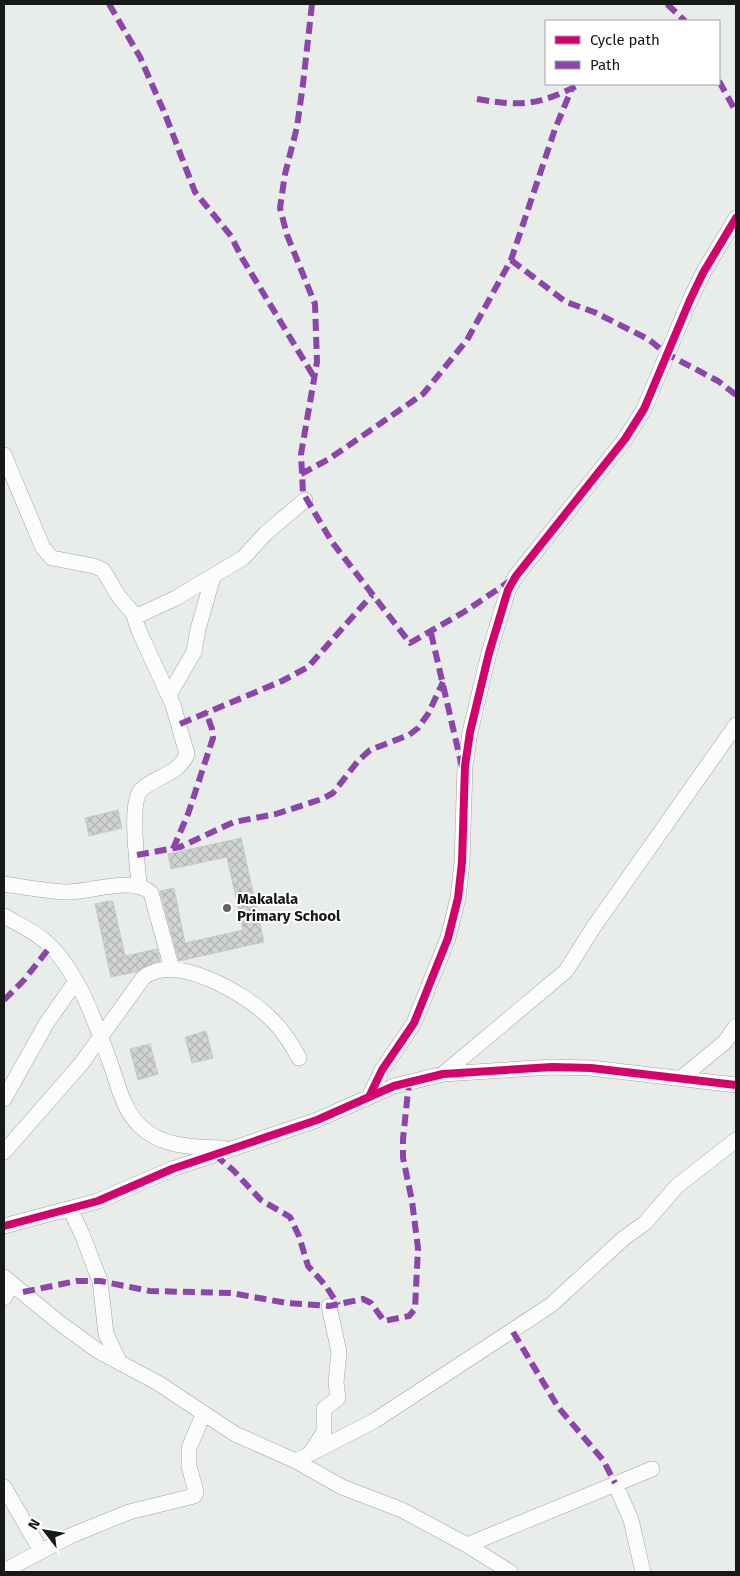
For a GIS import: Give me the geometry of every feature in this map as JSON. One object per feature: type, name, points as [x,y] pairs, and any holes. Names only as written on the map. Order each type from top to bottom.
[{"type":"street","points":[[369,1097],[382,1070],[414,1023],[448,938],[458,898],[462,862],[465,766],[470,732],[489,653],[508,590],[516,576],[625,439],[644,408],[690,300],[736,218]]},
{"type":"street","points":[[4,455],[22,504],[43,548],[48,554],[60,560],[94,566],[103,570],[135,618],[170,695],[187,754],[178,768],[145,787],[138,794],[135,808],[139,885]]},
{"type":"street","points":[[135,618],[213,577],[243,558],[266,533],[305,500]]},
{"type":"street","points":[[170,695],[194,652],[198,629],[213,577]]},
{"type":"street","points":[[444,1074],[566,970],[736,725]]},
{"type":"street","points":[[4,884],[66,892],[139,885],[151,893],[172,969]]},
{"type":"street","points":[[4,916],[47,942],[76,981],[101,1038],[122,1098],[141,1127],[154,1136],[174,1144],[234,1149]]},
{"type":"street","points":[[4,1152],[101,1038],[143,978],[155,970],[172,969],[187,971],[240,995],[269,1017],[282,1031],[300,1058]]},
{"type":"street","points":[[4,1099],[46,1024],[76,981]]},
{"type":"street","points":[[680,1079],[725,1042],[736,1026]]},
{"type":"street","points":[[4,1226],[98,1201],[172,1169],[317,1120],[394,1086],[444,1074],[552,1067],[591,1068],[736,1085]]},
{"type":"street","points":[[302,1457],[374,1421],[551,1305],[624,1238],[645,1222],[677,1186],[736,1140]]},
{"type":"street","points":[[70,1209],[100,1281],[106,1334],[121,1364]]},
{"type":"street","points":[[4,1298],[8,1280],[57,1321],[121,1364],[158,1383],[203,1415],[235,1434],[302,1457],[342,1487],[402,1510],[467,1545],[510,1572]]},
{"type":"street","points":[[302,1457],[324,1432],[324,1410],[338,1398],[336,1382],[339,1352],[329,1306]]},
{"type":"street","points":[[4,1571],[70,1536],[129,1512],[194,1496],[196,1492],[189,1466],[189,1448],[203,1415]]},
{"type":"street","points":[[467,1545],[652,1469]]},
{"type":"street","points":[[615,1483],[632,1520],[643,1572]]},
{"type":"street","points":[[4,1487],[41,1551]]},
{"type":"building","points":[[118,810],[122,828],[89,836],[85,818]]},
{"type":"building","points":[[241,838],[264,942],[179,961],[160,891],[174,888],[185,943],[243,930],[227,857],[171,869],[168,854]]},
{"type":"building","points":[[108,901],[113,902],[125,956],[157,949],[160,961],[152,963],[136,972],[111,977],[95,904]]},
{"type":"building","points":[[206,1031],[213,1058],[192,1063],[185,1037]]},
{"type":"building","points":[[150,1044],[158,1074],[138,1080],[130,1049]]},
{"type":"marked path","points":[[109,4],[140,57],[165,114],[195,192],[231,236],[242,258],[314,377]]},
{"type":"marked path","points":[[312,4],[297,127],[285,174],[280,208],[287,235],[315,304],[317,362],[301,454],[303,493],[332,542],[410,643],[464,612],[510,581]]},
{"type":"marked path","points":[[667,4],[684,20]]},
{"type":"marked path","points":[[720,83],[736,112]]},
{"type":"marked path","points":[[477,99],[507,103],[530,102],[553,96],[579,85]]},
{"type":"marked path","points":[[301,474],[329,459],[423,394],[467,340],[511,260],[555,129],[572,88]]},
{"type":"marked path","points":[[511,260],[566,302],[594,312],[648,339],[667,354],[718,381],[736,395]]},
{"type":"marked path","points":[[180,724],[282,681],[308,667],[372,595]]},
{"type":"marked path","points":[[431,633],[462,767]]},
{"type":"marked path","points":[[137,855],[180,847],[234,822],[276,814],[322,799],[333,793],[358,761],[370,750],[409,735],[418,728],[428,714],[443,682]]},
{"type":"marked path","points":[[173,849],[188,814],[213,738],[206,712]]},
{"type":"marked path","points":[[4,1000],[24,980],[50,947]]},
{"type":"marked path","points":[[23,1292],[77,1281],[100,1281],[150,1291],[231,1293],[287,1303],[329,1306],[363,1299],[371,1303],[384,1321],[409,1316],[415,1309],[418,1248],[412,1201],[403,1158],[409,1082]]},
{"type":"marked path","points":[[215,1155],[233,1170],[261,1200],[290,1217],[299,1236],[308,1266],[326,1286],[338,1305]]},
{"type":"marked path","points":[[513,1332],[558,1407],[603,1460],[615,1483]]},
{"type":"cycle path","points":[[369,1097],[382,1070],[414,1023],[448,938],[458,898],[462,862],[465,766],[470,732],[489,653],[508,590],[516,576],[625,439],[644,409],[703,273],[736,218]]},
{"type":"cycle path","points":[[4,1226],[98,1201],[172,1169],[317,1120],[394,1086],[443,1074],[552,1067],[591,1068],[736,1085]]},
{"type":"place","name":"Makalala Primary School","points":[[227,908]]}]
